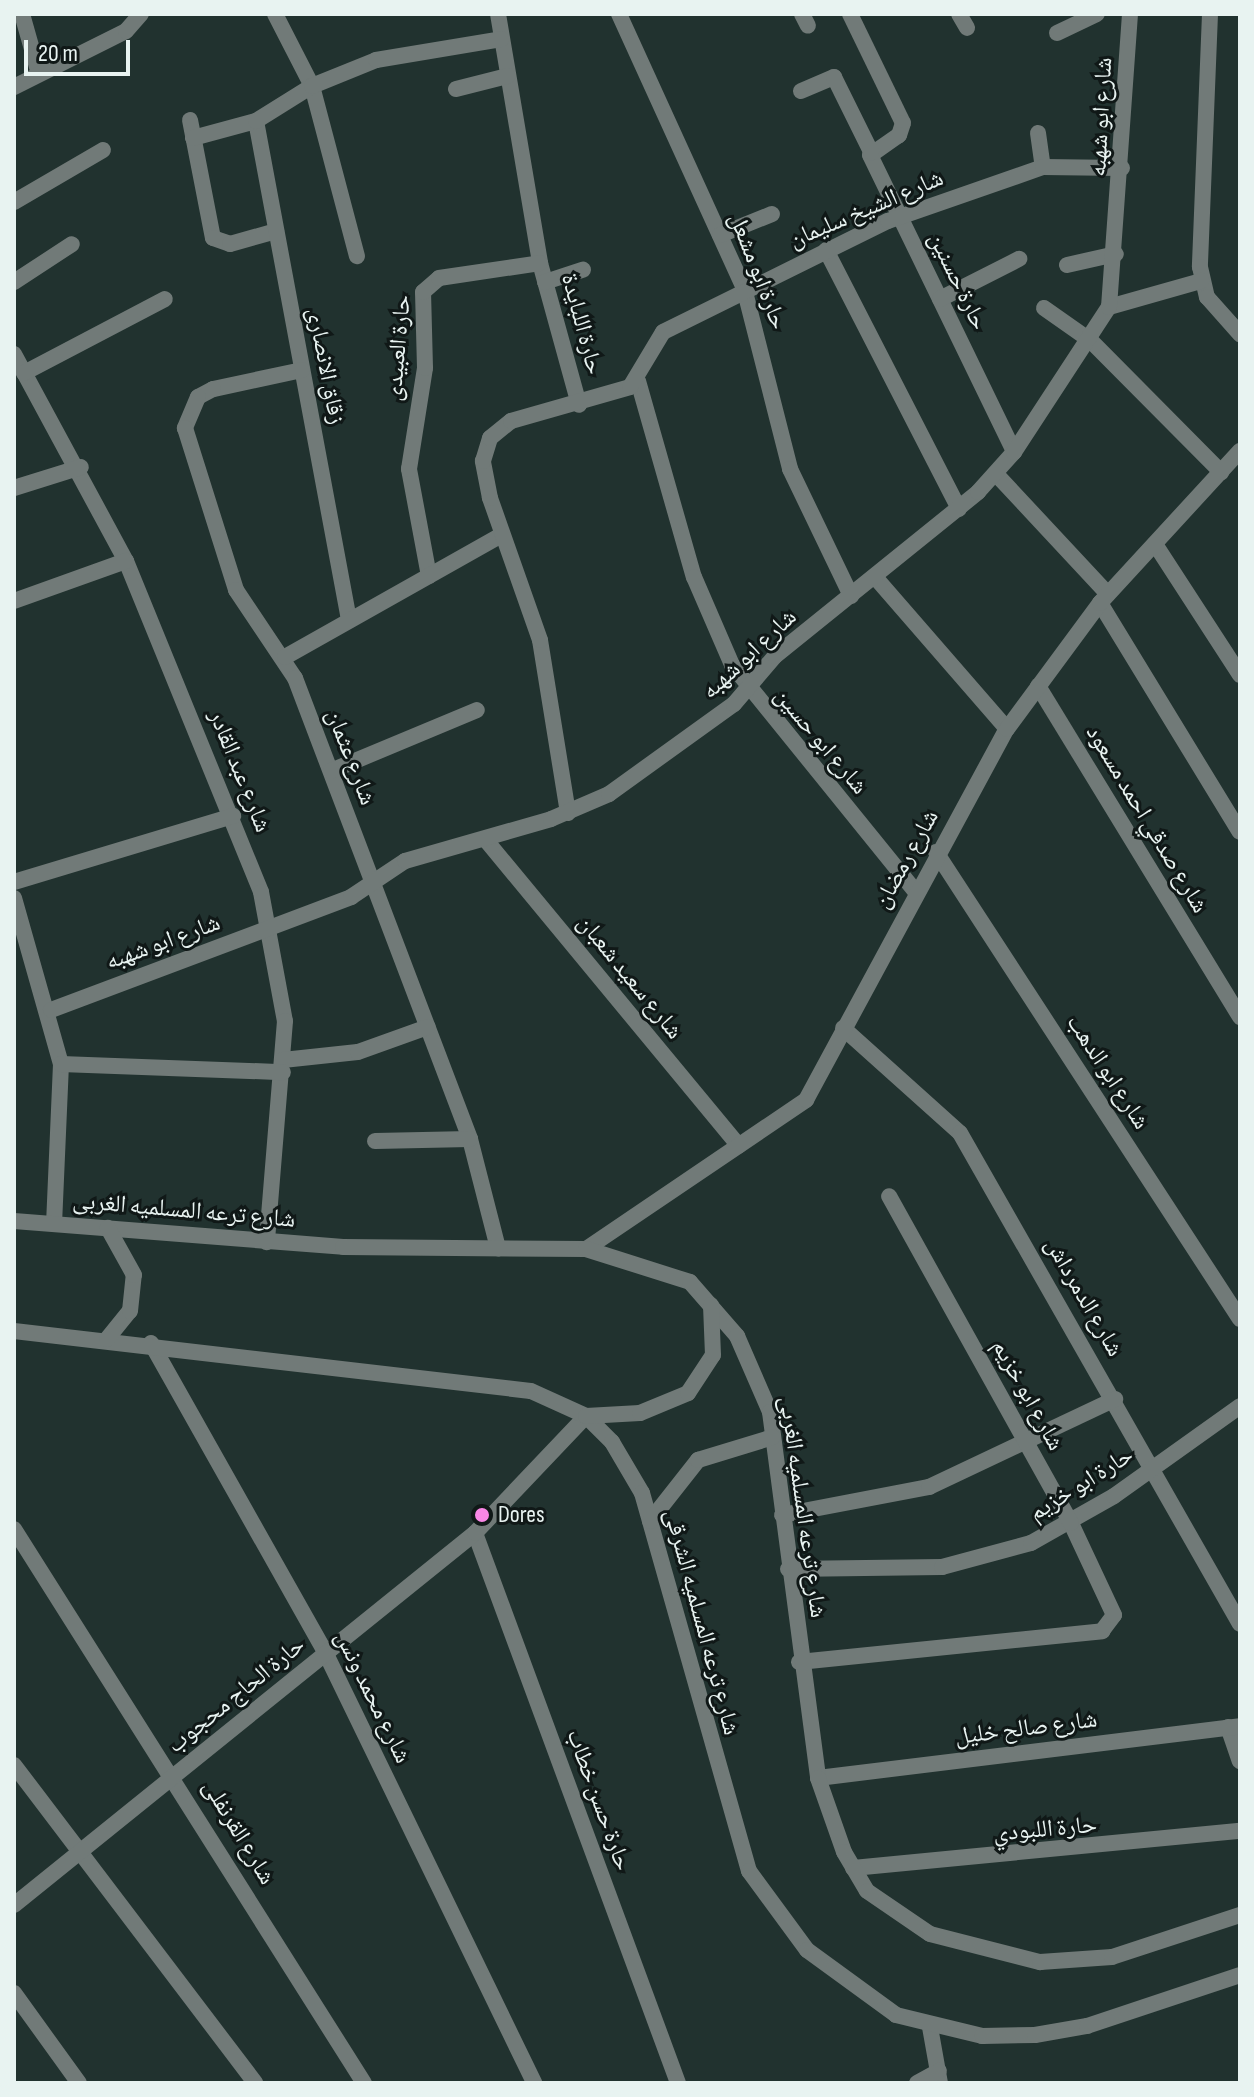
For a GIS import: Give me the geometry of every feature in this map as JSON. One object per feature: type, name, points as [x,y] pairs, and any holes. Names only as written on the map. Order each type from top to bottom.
[{"type":"street","points":[[22,14],[39,74]]},
{"type":"street","points":[[14,87],[126,31],[141,14]]},
{"type":"street","points":[[275,14],[312,86],[357,256]]},
{"type":"street","name":"حارة اللبايدة","points":[[498,14],[540,263],[579,405],[511,421],[490,438],[483,461],[500,536],[540,640],[568,813]]},
{"type":"street","name":"حارة ابو مشعل","points":[[619,14],[744,288],[790,469],[851,596]]},
{"type":"street","points":[[850,14],[903,123],[899,135],[871,152]]},
{"type":"street","points":[[1057,33],[1097,14]]},
{"type":"street","name":"شارع ابو شهبه","points":[[51,1010],[271,928],[373,883],[405,861],[568,813],[628,782],[747,690],[775,656],[959,509],[1014,452],[1091,341],[1109,307],[1116,254],[1130,14]]},
{"type":"street","points":[[1210,14],[1201,281],[1216,310],[1240,334]]},
{"type":"street","points":[[193,138],[256,121],[312,86],[410,51],[501,39]]},
{"type":"street","points":[[456,89],[507,76]]},
{"type":"street","name":"حارة حسنين","points":[[801,91],[834,76],[1014,452]]},
{"type":"street","points":[[190,120],[213,238],[230,244],[276,231]]},
{"type":"street","name":"زقاق الانصارى","points":[[256,121],[349,620]]},
{"type":"street","points":[[1038,133],[1043,167]]},
{"type":"street","points":[[14,202],[103,150]]},
{"type":"street","name":"شارع الشيخ سليمان","points":[[638,381],[663,332],[744,288],[826,250],[900,218],[1043,167],[1122,168]]},
{"type":"street","points":[[720,235],[772,214]]},
{"type":"street","points":[[14,282],[72,244]]},
{"type":"street","points":[[826,250],[959,509]]},
{"type":"street","points":[[1067,265],[1116,254]]},
{"type":"street","points":[[940,299],[1019,259]]},
{"type":"street","name":"حارة العبيدى","points":[[429,576],[409,469],[425,368],[423,292],[439,278],[540,263]]},
{"type":"street","points":[[545,282],[583,270]]},
{"type":"street","points":[[1109,307],[1201,281]]},
{"type":"street","points":[[17,361],[165,299]]},
{"type":"street","points":[[1044,308],[1091,341],[1221,472]]},
{"type":"street","name":"شارع عبد القادر","points":[[17,361],[81,467],[126,561],[233,816],[271,928],[283,1066],[267,1242]]},
{"type":"street","name":"شارع عثمان","points":[[302,370],[213,389],[198,397],[185,428],[236,590],[285,657],[331,771],[470,1139],[498,1248]]},
{"type":"street","points":[[579,405],[638,381]]},
{"type":"street","name":"شارع ابو حسين","points":[[638,381],[694,577],[747,690],[915,891]]},
{"type":"street","name":"شارع رمضان","points":[[586,1249],[806,1100],[936,852],[1007,729],[1104,598],[1240,451]]},
{"type":"street","points":[[14,488],[81,467]]},
{"type":"street","points":[[996,474],[1104,598],[1240,832]]},
{"type":"street","points":[[285,657],[500,536]]},
{"type":"street","points":[[1155,544],[1240,675]]},
{"type":"street","points":[[14,601],[126,561]]},
{"type":"street","points":[[875,577],[1007,729]]},
{"type":"street","name":"شارع صدقي احمد مسعود","points":[[1038,686],[1240,1017]]},
{"type":"street","points":[[331,771],[477,710]]},
{"type":"street","points":[[14,882],[233,816]]},
{"type":"street","name":"شارع سعيد شعبان","points":[[485,839],[739,1146]]},
{"type":"street","name":"شارع ابو الدهب","points":[[936,852],[1240,1319]]},
{"type":"street","points":[[14,898],[51,1010],[61,1064],[54,1223]]},
{"type":"street","points":[[61,1064],[283,1066],[358,1052],[428,1027]]},
{"type":"street","name":"شارع الدمرداش","points":[[843,1028],[960,1133],[1154,1466],[1240,1624]]},
{"type":"street","points":[[375,1141],[470,1139]]},
{"type":"street","name":"شارع ابو خزيم","points":[[799,1662],[1102,1631],[1112,1622],[1113,1608],[1071,1523],[889,1196]]},
{"type":"street","name":"شارع ترعه المسلميه الغربى","points":[[14,1221],[267,1242],[586,1249],[657,1266],[703,1290],[751,1362],[773,1437],[799,1662],[818,1778],[853,1868],[867,1891],[930,1934],[1028,1961],[1112,1957],[1240,1915]]},
{"type":"street","points":[[107,1339],[130,1311],[134,1275],[108,1228]]},
{"type":"street","points":[[586,1416],[640,1413],[698,1383],[716,1338],[703,1290]]},
{"type":"street","name":"شارع ترعه المسلميه الشرقى","points":[[14,1331],[151,1343],[531,1391],[586,1416],[629,1466],[650,1521],[749,1871],[783,1923],[834,1975],[930,2027],[982,2036],[1048,2033],[1240,1975]]},
{"type":"street","name":"شارع محمد ونس","points":[[151,1343],[326,1654],[534,2083]]},
{"type":"street","points":[[782,1515],[929,1487],[1115,1399]]},
{"type":"street","name":"حارة ابو خزيم","points":[[788,1569],[942,1567],[1031,1543],[1071,1523],[1240,1406]]},
{"type":"street","name":"حارة الحاج محجوب","points":[[14,1905],[475,1533],[586,1416]]},
{"type":"street","points":[[650,1521],[698,1460],[721,1447],[773,1437]]},
{"type":"street","name":"شارع القرنفلى","points":[[14,1529],[176,1775],[364,2083]]},
{"type":"street","name":"حارة حسن خطاب","points":[[475,1533],[678,2083]]},
{"type":"street","points":[[1234,1726],[1240,1761]]},
{"type":"street","name":"شارع صالح خليل","points":[[818,1778],[1234,1726]]},
{"type":"street","points":[[14,1765],[82,1849],[255,2083]]},
{"type":"street","name":"حارة اللبودي","points":[[853,1868],[1240,1831]]},
{"type":"street","points":[[14,1993],[79,2083]]},
{"type":"street","points":[[917,2083],[940,2077],[930,2027]]},
{"type":"place","name":"Dores","points":[[482,1515]]}]
